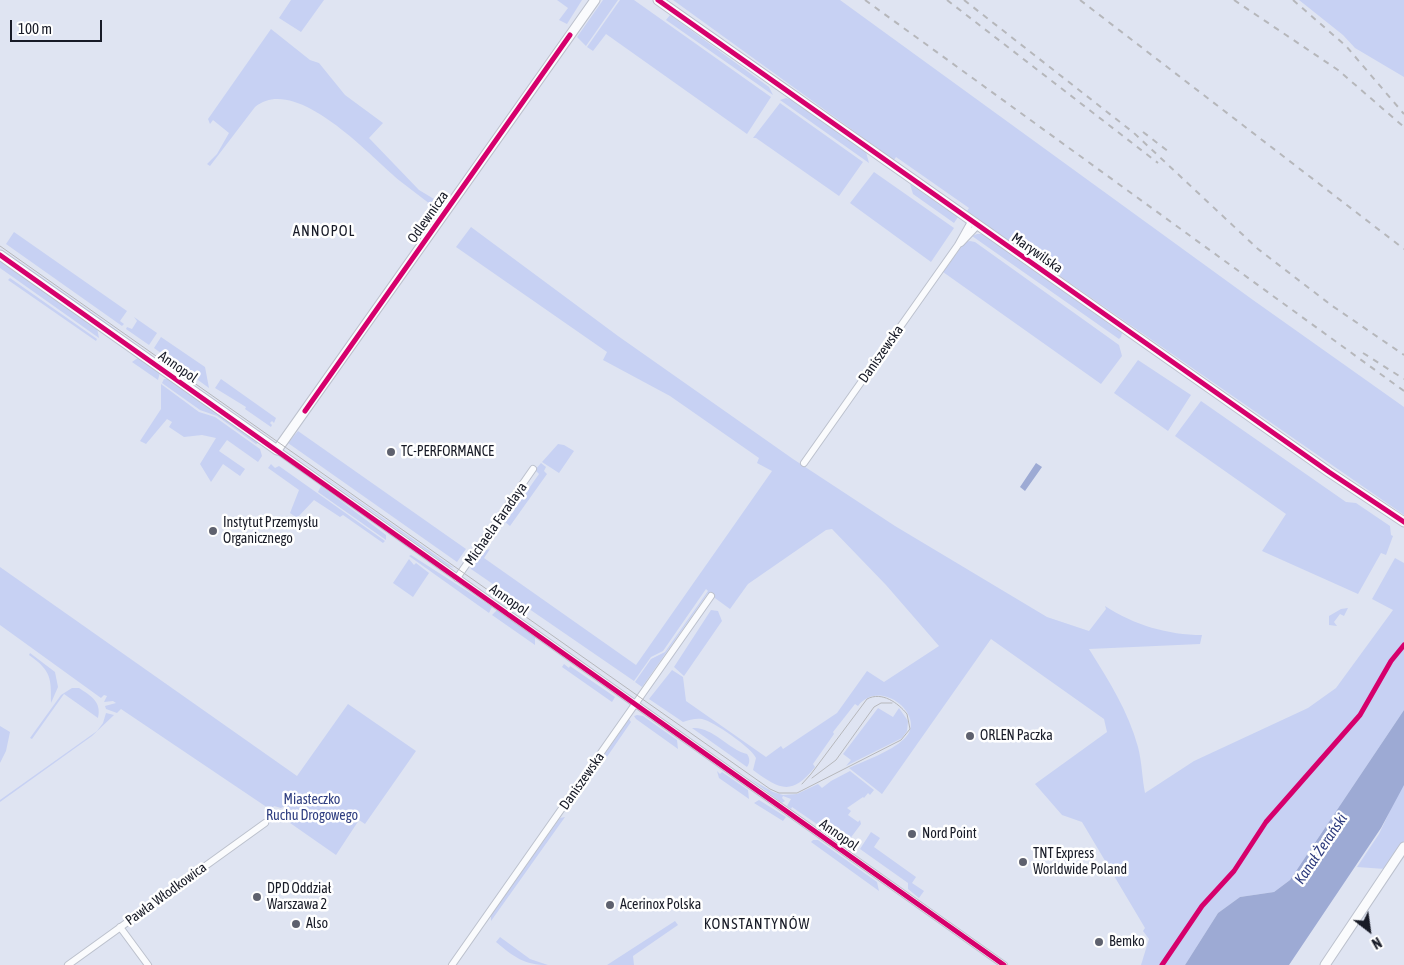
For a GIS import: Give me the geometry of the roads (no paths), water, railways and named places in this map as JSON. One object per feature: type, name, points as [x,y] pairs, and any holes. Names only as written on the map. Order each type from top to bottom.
[{"type":"main road","name":"Odlewnicza","points":[[276,450],[595,0]]},
{"type":"main road","name":"Marywilska","points":[[658,0],[1329,472],[1404,522]]},
{"type":"main road","name":"Annopol","points":[[0,255],[276,450]]},
{"type":"main road","points":[[1325,965],[1404,847]]},
{"type":"street","name":"Daniszewska","points":[[804,463],[975,223]]},
{"type":"street","name":"Annopol","points":[[276,450],[1004,965]]},
{"type":"street","name":"Michaela Faradaya","points":[[457,578],[533,469]]},
{"type":"street","name":"Daniszewska","points":[[452,965],[711,596]]},
{"type":"street","name":"Pawła Włodkowica","points":[[68,965],[264,823]]},
{"type":"street","points":[[120,927],[148,965]]},
{"type":"water","points":[[1036,463],[1042,467],[1025,491],[1020,487]]},
{"type":"water","name":"Kanał Żerański","points":[[1404,710],[1404,785],[1381,828],[1289,965],[1185,965],[1218,913],[1240,897],[1274,892],[1290,880]]},
{"type":"tram line","points":[[0,246],[770,789],[779,793],[797,793],[901,740],[910,729],[907,714],[894,702],[884,697],[878,696],[867,699],[802,784]]},
{"type":"tram line","points":[[812,778],[836,760],[874,707],[881,703],[892,703]]},
{"type":"railway","points":[[865,0],[1404,391]]},
{"type":"railway","points":[[947,0],[1158,163]]},
{"type":"railway","points":[[964,0],[1134,133],[1258,249],[1331,305],[1404,355]]},
{"type":"railway","points":[[1080,0],[1404,249]]},
{"type":"railway","points":[[1234,0],[1338,70],[1404,127]]},
{"type":"railway","points":[[1293,0],[1346,46],[1404,114]]},
{"type":"railway","points":[[1143,132],[1169,152]]},
{"type":"railway","points":[[1363,353],[1404,379]]},
{"type":"place","name":"TC-PERFORMANCE","points":[[391,452]]},
{"type":"place","name":"Instytut Przemysłu Organicznego","points":[[213,531]]},
{"type":"place","name":"ORLEN Paczka","points":[[970,736]]},
{"type":"place","name":"Nord Point","points":[[912,834]]},
{"type":"place","name":"TNT Express Worldwide Poland","points":[[1023,862]]},
{"type":"place","name":"DPD Oddział Warszawa 2","points":[[257,897]]},
{"type":"place","name":"Acerinox Polska","points":[[610,905]]},
{"type":"place","name":"Also","points":[[296,924]]},
{"type":"place","name":"Bemko","points":[[1099,942]]},
{"type":"district","name":"ANNOPOL","points":[[324,231]]},
{"type":"district","name":"KONSTANTYNÓW","points":[[757,924]]},
{"type":"park label","name":"Miasteczko Ruchu Drogowego","points":[[312,808]]}]
